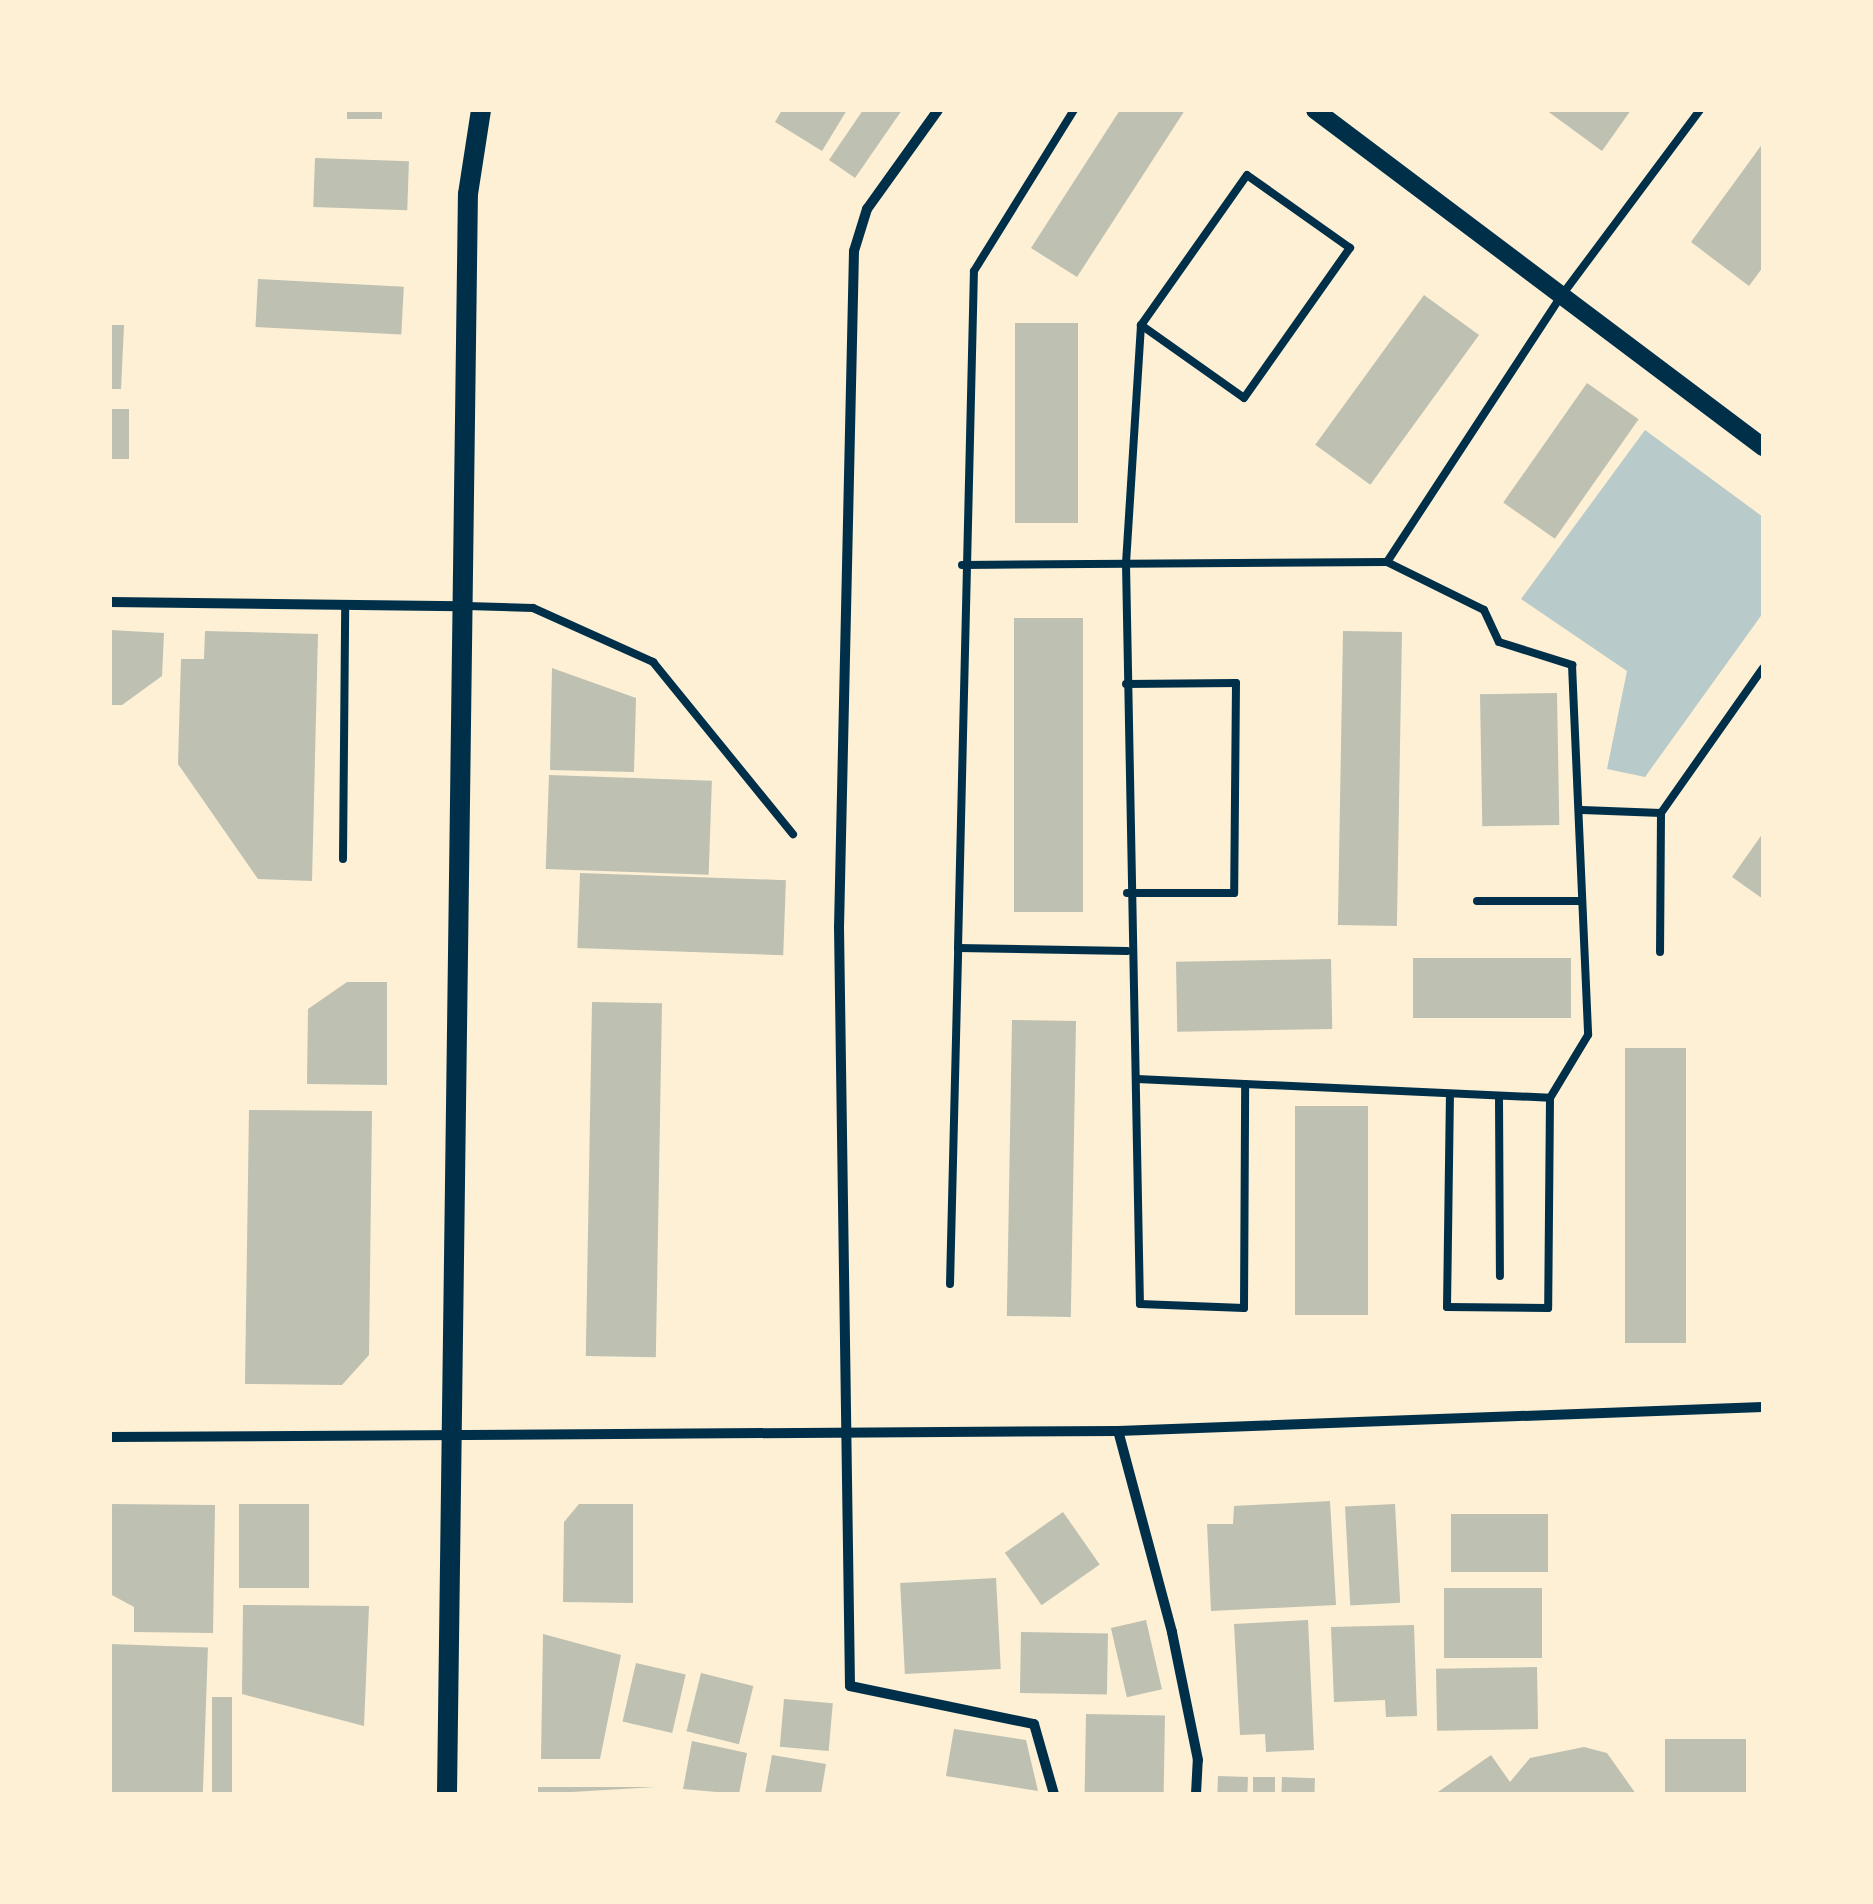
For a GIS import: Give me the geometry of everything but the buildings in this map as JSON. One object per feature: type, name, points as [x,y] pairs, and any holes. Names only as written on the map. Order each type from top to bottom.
[{"type":"main road","points":[[447,1794],[468,194],[481,110]]},
{"type":"street","points":[[938,110],[867,208],[854,251],[839,927],[842,1433],[850,1686],[1034,1724],[1054,1794]]},
{"type":"street","points":[[1315,110],[1763,446]]},
{"type":"street","points":[[110,602],[461,606]]},
{"type":"street","points":[[110,1437],[452,1440],[1118,1431],[1763,1406]]},
{"type":"street","points":[[1118,1431],[1172,1632],[1198,1760],[1196,1794]]},
{"type":"lane","points":[[950,1284],[962,566],[974,270],[1074,110]]},
{"type":"lane","points":[[1387,562],[1562,295],[1700,110]]},
{"type":"lane","points":[[1141,325],[1244,398],[1350,248],[1246,175],[1141,325],[1126,564],[1127,950],[1137,1079],[1140,1304],[1244,1308],[1244,1084]]},
{"type":"lane","points":[[962,566],[1387,562],[1484,610],[1499,642],[1572,665],[1582,810],[1578,901],[1588,1034],[1550,1098],[1548,1308],[1448,1307],[1450,1095]]},
{"type":"lane","points":[[344,858],[345,606]]},
{"type":"lane","points":[[461,606],[534,608],[653,662],[794,834]]},
{"type":"lane","points":[[1660,952],[1661,813],[1763,668]]},
{"type":"lane","points":[[1126,684],[1236,683],[1234,893],[1127,892]]},
{"type":"lane","points":[[1582,810],[1661,813]]},
{"type":"lane","points":[[1477,901],[1578,901]]},
{"type":"lane","points":[[958,948],[1127,950]]},
{"type":"lane","points":[[1137,1079],[1550,1098]]},
{"type":"lane","points":[[1498,1097],[1500,1276]]},
{"type":"shaded area","points":[[1645,430],[1763,517],[1763,613],[1645,777],[1607,769],[1627,671],[1521,599]]}]
